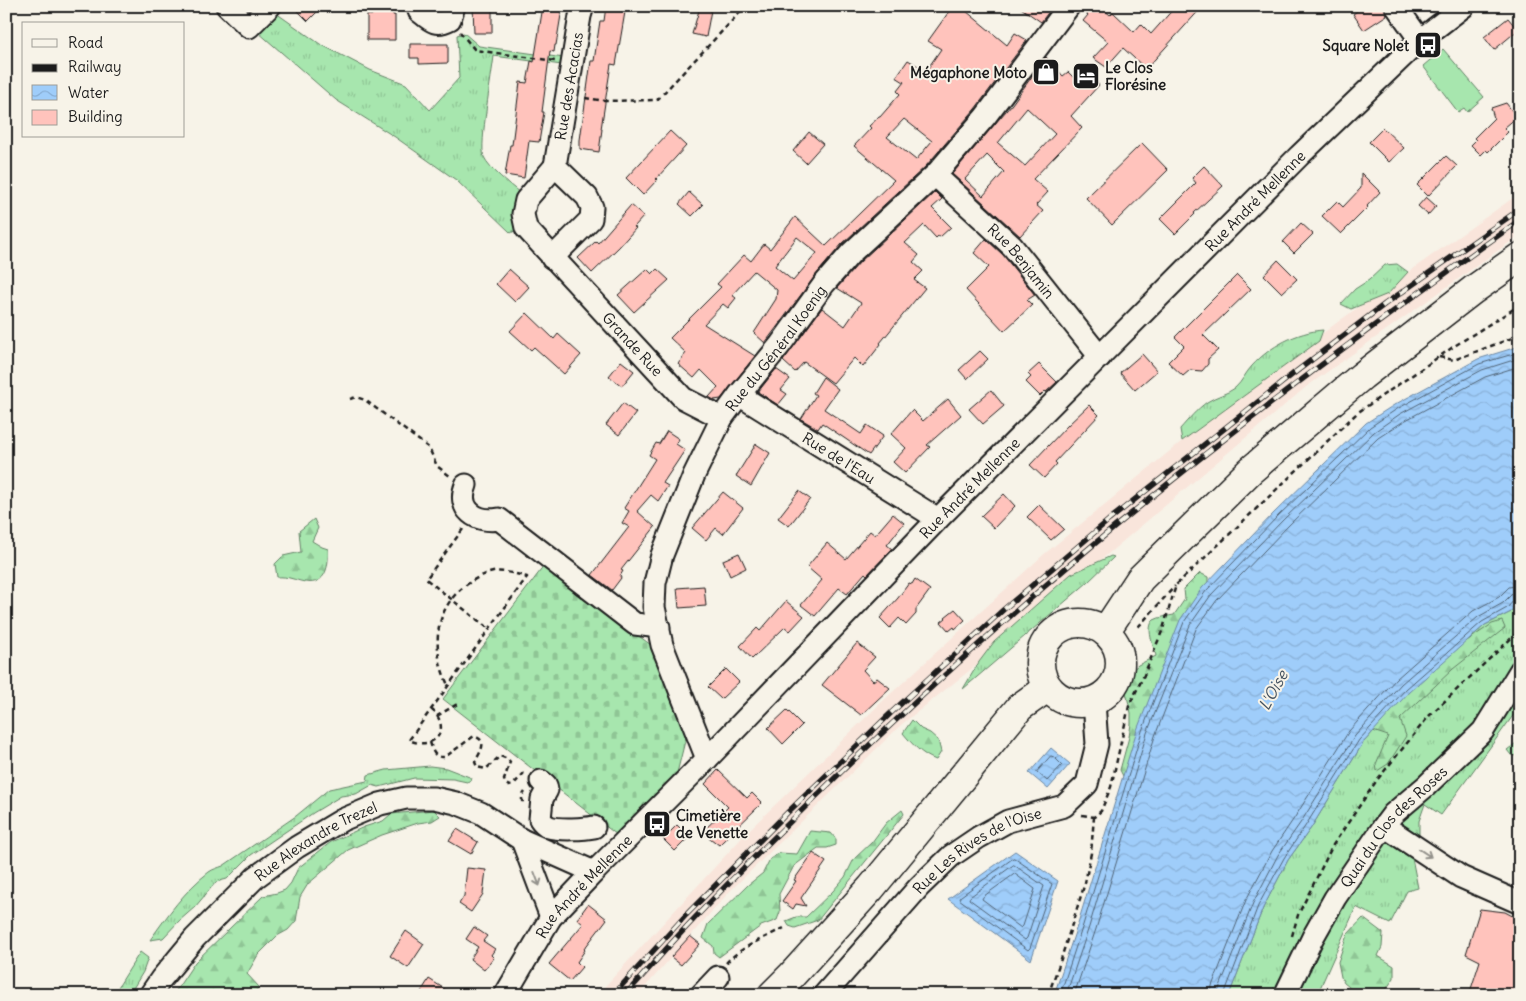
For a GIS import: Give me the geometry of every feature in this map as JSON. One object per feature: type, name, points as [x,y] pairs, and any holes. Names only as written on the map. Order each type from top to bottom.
[{"type":"main road","points":[[1105,632],[1140,579],[1251,470],[1362,376],[1473,290],[1520,258]]},
{"type":"main road","points":[[1081,623],[1093,625],[1105,632],[1113,640],[1120,664],[1118,676],[1113,687],[1094,702],[1081,704],[1068,702],[1057,697],[1048,688],[1039,664],[1041,651],[1047,640],[1056,631],[1068,625],[1081,623]]},
{"type":"main road","points":[[772,995],[871,888],[1020,707],[1048,688]]},
{"type":"street","points":[[226,6],[249,27],[270,6]]},
{"type":"street","points":[[418,6],[418,10],[431,22],[442,23],[452,12]]},
{"type":"street","name":"Rue des Acacias","points":[[555,166],[583,6]]},
{"type":"street","name":"Rue du Général Koenig","points":[[707,759],[662,645],[654,607],[655,583],[662,555],[694,475],[722,418],[739,394],[780,345],[824,284],[851,254],[935,175],[985,117],[1069,6]]},
{"type":"street","points":[[1396,6],[1420,40]]},
{"type":"street","name":"Rue André Mellenne","points":[[505,995],[551,917],[594,872],[707,759],[938,519],[1299,156],[1420,40],[1464,6]]},
{"type":"street","points":[[552,258],[591,219],[592,207],[587,197],[555,166]]},
{"type":"street","name":"Grande Rue","points":[[555,166],[526,200],[523,214],[526,228],[683,398],[722,418]]},
{"type":"street","name":"Rue Benjamin","points":[[935,175],[1012,246],[1100,356]]},
{"type":"street","name":"Rue de l'Eau","points":[[739,394],[938,519]]},
{"type":"street","points":[[466,487],[464,496],[465,506],[470,513],[489,521],[499,520],[635,624],[659,627]]},
{"type":"street","name":"Quai du Clos des Roses","points":[[1286,995],[1335,898],[1384,826],[1393,814],[1426,786],[1483,732],[1520,671]]},
{"type":"street","name":"Rue Les Rives de l'Oise","points":[[824,995],[919,886],[951,856],[979,837],[1008,821],[1064,806],[1087,784],[1096,744],[1094,702]]},
{"type":"street","points":[[532,781],[546,785],[547,790],[542,799],[540,818],[544,824],[550,828],[570,828],[589,824],[622,846]]},
{"type":"street","name":"Rue Alexandre Trezel","points":[[150,995],[195,938],[256,877],[297,848],[342,820],[406,798],[434,798],[456,803],[481,813],[522,840],[594,872]]},
{"type":"street","points":[[1384,826],[1461,877],[1520,903]]},
{"type":"street","points":[[522,840],[551,917]]},
{"type":"street","points":[[701,995],[718,977]]},
{"type":"path","points":[[567,95],[605,101],[657,100],[746,6]]},
{"type":"path","points":[[452,12],[475,50],[572,64]]},
{"type":"path","points":[[1138,626],[1176,585],[1357,413],[1520,305]]},
{"type":"path","points":[[1439,357],[1454,360],[1520,335]]},
{"type":"path","points":[[350,399],[356,397],[365,400],[429,448],[437,466],[466,487]]},
{"type":"path","points":[[473,515],[426,579],[489,629]]},
{"type":"path","points":[[431,709],[441,725],[441,732],[437,738],[430,742],[416,744],[409,740],[448,685],[527,577],[504,572],[492,572],[476,578],[458,590],[451,598],[443,613],[438,641],[439,661],[448,685]]},
{"type":"path","points":[[1064,806],[1078,814],[1094,816],[1101,811],[1111,787],[1129,706],[1163,629],[1176,585]]},
{"type":"path","points":[[1291,940],[1298,915],[1333,845],[1378,780],[1429,716],[1520,630]]},
{"type":"path","points":[[437,716],[459,703]]},
{"type":"path","points":[[430,742],[434,754],[437,757],[445,757],[476,736],[483,742],[475,762],[476,767],[486,769],[500,756],[508,758],[510,762],[504,780],[506,784],[509,786],[513,785],[524,773],[532,781]]},
{"type":"path","points":[[532,781],[530,801],[522,801],[522,796],[532,781]]},
{"type":"path","points":[[1048,995],[1085,882],[1091,853],[1094,816]]},
{"type":"path","points":[[718,977],[722,967],[731,958],[752,944],[784,928]]},
{"type":"shaded area","points":[[1520,193],[1520,235],[1306,387],[969,671],[902,724],[730,891],[638,995],[597,995],[749,830],[885,699],[1042,556],[1182,441],[1339,321]]},
{"type":"green space","points":[[276,13],[320,44],[370,70],[406,84],[430,110],[459,78],[457,35],[464,33],[479,46],[564,58],[562,65],[494,56],[484,125],[483,150],[484,157],[490,166],[520,193],[514,206],[518,229],[511,233],[456,180],[395,137],[336,100],[258,32]]},
{"type":"green space","points":[[1443,49],[1484,97],[1467,112],[1464,108],[1458,112],[1423,66]]},
{"type":"green space","points":[[1397,264],[1408,272],[1388,294],[1351,309],[1341,304],[1355,289],[1369,280],[1385,265]]},
{"type":"green space","points":[[1323,330],[1319,341],[1182,441],[1180,429],[1193,415],[1207,402],[1235,388],[1252,366],[1267,352],[1294,337]]},
{"type":"green space","points":[[314,519],[318,528],[312,541],[328,549],[325,573],[318,581],[312,582],[277,577],[275,564],[283,556],[301,552],[299,531]]},
{"type":"green space","points":[[1111,556],[1114,557],[1087,583],[963,689],[979,662],[994,642],[1071,574]]},
{"type":"green space","points":[[544,566],[651,645],[687,733],[677,773],[617,835],[443,699]]},
{"type":"green space","points":[[1200,573],[1208,577],[1208,589],[1126,782],[1120,770],[1131,724],[1131,713],[1125,688],[1130,672],[1138,665],[1156,656],[1150,632],[1151,623],[1161,617],[1174,615],[1185,599],[1184,589]]},
{"type":"green space","points":[[1520,601],[1520,706],[1441,815],[1425,804],[1419,821],[1419,839],[1411,853],[1418,888],[1407,891],[1390,924],[1356,907],[1317,995],[1229,995],[1263,908],[1288,860],[1311,828],[1363,743],[1409,692],[1485,625],[1511,612]]},
{"type":"green space","points":[[1502,621],[1505,628],[1453,669],[1400,719],[1406,736],[1388,764],[1377,771],[1376,764],[1388,736],[1373,731],[1378,719],[1446,655],[1492,624]]},
{"type":"green space","points":[[912,720],[921,729],[930,733],[938,740],[941,752],[936,760],[922,752],[903,733]]},
{"type":"green space","points":[[1520,740],[1520,757],[1511,755],[1507,750]]},
{"type":"green space","points":[[430,766],[446,768],[472,778],[467,782],[453,779],[414,778],[379,787],[372,785],[356,794],[341,796],[251,855],[227,879],[216,882],[195,907],[163,938],[150,940],[177,904],[200,879],[211,871],[223,866],[296,816],[329,789],[367,781],[368,775],[386,770]]},
{"type":"green space","points":[[434,810],[440,816],[432,821],[418,823],[382,835],[348,850],[308,884],[300,897],[296,921],[258,955],[247,974],[259,987],[252,995],[173,995],[195,962],[263,896],[285,890],[291,883],[298,868],[331,842],[364,827],[383,821],[391,814]]},
{"type":"green space","points":[[902,810],[904,814],[818,920],[795,928],[789,926],[786,921],[796,917],[806,917],[833,891],[845,877],[854,859],[872,842],[886,823]]},
{"type":"green space","points":[[810,831],[831,833],[836,839],[836,845],[818,848],[794,866],[779,894],[780,912],[777,920],[761,926],[719,957],[714,953],[713,946],[703,938],[708,924],[763,873],[770,859],[779,853],[797,854]]},
{"type":"green space","points":[[1363,918],[1383,933],[1382,947],[1378,956],[1394,966],[1394,978],[1382,995],[1352,995],[1349,987],[1341,977],[1338,962],[1347,935]]},
{"type":"green space","points":[[140,952],[148,958],[143,972],[129,995],[116,995],[115,992]]},
{"type":"water","name":"L'Oise","points":[[1520,346],[1520,601],[1511,612],[1485,625],[1409,692],[1363,743],[1311,828],[1288,860],[1263,908],[1229,995],[1054,995],[1137,730],[1180,620],[1202,588],[1274,513],[1366,423],[1394,405],[1478,359]]},
{"type":"water","points":[[1051,748],[1070,764],[1048,789],[1029,773]]},
{"type":"water","points":[[1015,851],[1058,881],[1031,960],[948,899]]},
{"type":"building","points":[[293,6],[323,6],[308,21]]},
{"type":"building","points":[[374,6],[393,6],[395,40],[367,40],[367,15],[372,15],[372,8]]},
{"type":"building","points":[[473,6],[492,6],[492,33],[474,33]]},
{"type":"building","points":[[543,6],[562,9],[554,52],[550,51],[539,142],[529,141],[524,178],[505,175],[510,145],[512,145],[520,82],[527,83],[531,61],[534,62]]},
{"type":"building","points":[[606,6],[626,6],[616,65],[611,64],[599,152],[580,149],[580,140],[591,61],[594,61],[600,21],[604,21]]},
{"type":"building","points":[[953,6],[960,6],[1007,45],[1015,33],[1027,40],[975,109],[926,166],[842,244],[815,276],[765,343],[754,333],[776,299],[777,290],[754,271],[732,295],[736,298],[728,308],[723,304],[704,324],[755,356],[721,399],[714,400],[709,397],[718,387],[701,370],[694,378],[678,364],[686,353],[670,338],[721,287],[717,284],[744,255],[751,261],[764,244],[770,249],[795,217],[826,246],[894,180],[854,146],[871,128],[869,126],[880,117],[900,94],[897,91],[904,82],[896,77],[908,60],[926,71],[941,49],[928,41]],"holes":[[[904,119],[932,141],[916,160],[887,137]],[[797,237],[817,253],[793,281],[775,266]]]},
{"type":"building","points":[[1018,6],[1053,6],[1041,22]]},
{"type":"building","points":[[1081,6],[1100,6],[1110,15],[1113,12],[1134,32],[1141,24],[1151,34],[1176,6],[1203,6],[1146,69],[1123,48],[1106,67],[1093,58],[1108,42],[1083,21],[1088,15],[1081,9]]},
{"type":"building","points":[[1364,6],[1384,6],[1387,15],[1364,30],[1353,14]]},
{"type":"building","points":[[700,7],[711,10],[706,37],[692,34]]},
{"type":"building","points":[[1508,18],[1518,30],[1494,50],[1484,37]]},
{"type":"building","points":[[410,44],[448,44],[448,63],[419,64],[419,58],[410,58]]},
{"type":"building","points":[[1046,57],[1063,76],[1068,72],[1074,78],[1081,70],[1096,78],[1094,80],[1099,85],[1071,116],[1082,128],[1033,179],[1048,192],[1036,205],[1043,211],[1020,236],[952,174],[1012,104]],"holes":[[[1027,108],[1055,134],[1025,166],[998,143]],[[987,155],[1004,172],[983,196],[965,179]]]},
{"type":"building","points":[[1506,103],[1517,117],[1504,128],[1508,132],[1488,152],[1486,150],[1481,155],[1471,145],[1476,140],[1474,138],[1494,118],[1491,108]]},
{"type":"building","points":[[1383,128],[1404,148],[1389,162],[1369,142]]},
{"type":"building","points":[[670,131],[686,146],[643,195],[626,178]]},
{"type":"building","points":[[809,132],[823,144],[806,163],[793,151]]},
{"type":"building","points":[[1142,143],[1168,170],[1112,225],[1086,198]]},
{"type":"building","points":[[1446,156],[1457,166],[1428,196],[1417,185]]},
{"type":"building","points":[[1204,166],[1223,186],[1175,234],[1160,219],[1196,183],[1192,178]]},
{"type":"building","points":[[1361,173],[1380,192],[1341,234],[1322,216],[1337,201],[1343,207],[1361,188]]},
{"type":"building","points":[[689,192],[703,205],[692,216],[679,204]]},
{"type":"building","points":[[935,192],[942,199],[932,208],[951,227],[940,237],[936,238],[924,225],[905,243],[919,255],[913,262],[923,271],[914,280],[925,288],[863,367],[854,358],[833,383],[804,362],[795,372],[783,361],[822,308],[845,326],[861,303],[837,288],[860,262]]},
{"type":"building","points":[[1426,197],[1436,206],[1428,215],[1418,206]]},
{"type":"building","points":[[631,205],[644,216],[619,247],[592,273],[578,258],[596,241],[598,243]]},
{"type":"building","points":[[1301,223],[1313,234],[1294,253],[1283,242]]},
{"type":"building","points":[[986,239],[1003,255],[1035,295],[1027,300],[1032,305],[1004,331],[966,290],[989,267],[974,253]]},
{"type":"building","points":[[1278,260],[1297,279],[1282,293],[1264,275]]},
{"type":"building","points":[[509,269],[529,287],[515,302],[496,284]]},
{"type":"building","points":[[647,269],[652,274],[657,269],[669,280],[634,312],[618,295]]},
{"type":"building","points":[[1237,275],[1251,289],[1203,335],[1218,350],[1208,359],[1208,364],[1202,371],[1190,370],[1183,376],[1168,362],[1184,346],[1175,337]]},
{"type":"building","points":[[527,313],[554,339],[558,334],[581,355],[564,374],[534,347],[531,350],[510,331]]},
{"type":"building","points":[[980,351],[988,359],[967,379],[959,370]]},
{"type":"building","points":[[1142,354],[1157,371],[1135,390],[1120,373]]},
{"type":"building","points":[[621,361],[634,371],[622,386],[609,376]]},
{"type":"building","points":[[1039,364],[1057,382],[1040,396],[1026,382],[1031,377],[1028,374]]},
{"type":"building","points":[[776,369],[790,379],[781,390],[787,394],[778,405],[758,392]]},
{"type":"building","points":[[823,377],[838,389],[824,409],[861,434],[867,425],[883,436],[869,455],[822,423],[818,429],[801,419],[816,395],[813,393]]},
{"type":"building","points":[[991,390],[1004,406],[983,424],[969,409]]},
{"type":"building","points":[[948,399],[961,415],[927,445],[930,447],[905,473],[893,462],[906,448],[891,434],[912,410],[923,421]]},
{"type":"building","points":[[623,403],[636,413],[619,435],[606,425]]},
{"type":"building","points":[[1089,405],[1099,415],[1055,462],[1057,464],[1044,478],[1030,465]]},
{"type":"building","points":[[667,431],[679,439],[676,444],[685,450],[663,483],[668,486],[658,501],[651,495],[637,511],[655,527],[621,570],[623,571],[620,576],[621,578],[612,590],[592,575],[629,527],[622,523],[629,511],[624,508],[655,459],[649,455],[656,443],[659,444]]},
{"type":"building","points":[[756,444],[770,453],[751,486],[736,476]]},
{"type":"building","points":[[799,491],[810,499],[789,526],[778,518]]},
{"type":"building","points":[[723,492],[743,508],[723,534],[716,528],[706,540],[692,528]]},
{"type":"building","points":[[1004,494],[1015,506],[994,528],[981,516]]},
{"type":"building","points":[[1039,505],[1064,529],[1051,540],[1027,517]]},
{"type":"building","points":[[893,514],[904,523],[887,545],[892,549],[867,575],[865,573],[847,594],[839,588],[815,616],[801,605],[822,580],[807,567],[827,543],[846,559],[870,531],[875,535]]},
{"type":"building","points":[[739,553],[746,568],[730,576],[723,560]]},
{"type":"building","points":[[915,579],[930,590],[916,609],[916,614],[906,625],[899,618],[890,628],[880,618],[909,583],[912,584]]},
{"type":"building","points":[[704,586],[706,606],[679,608],[677,588]]},
{"type":"building","points":[[786,601],[804,616],[790,631],[785,627],[752,659],[740,646],[757,628],[760,631]]},
{"type":"building","points":[[955,609],[965,620],[955,629],[954,627],[949,631],[941,622]]},
{"type":"building","points":[[857,643],[875,657],[863,670],[873,681],[877,678],[890,688],[861,715],[822,685]]},
{"type":"building","points":[[726,669],[739,682],[721,699],[708,687]]},
{"type":"building","points":[[787,710],[802,725],[783,744],[768,728]]},
{"type":"building","points":[[718,770],[747,798],[752,793],[762,803],[719,845],[702,832],[728,807],[705,784]]},
{"type":"building","points":[[677,825],[689,837],[675,851],[663,839]]},
{"type":"building","points":[[457,829],[478,842],[471,854],[449,841]]},
{"type":"building","points":[[813,853],[826,862],[801,898],[806,906],[796,904],[793,909],[782,901]]},
{"type":"building","points":[[467,868],[486,870],[483,894],[471,912],[459,904],[464,896]]},
{"type":"building","points":[[588,904],[607,919],[584,949],[577,962],[582,967],[570,981],[549,964],[583,924],[577,919]]},
{"type":"building","points":[[1480,909],[1505,912],[1520,920],[1520,942],[1514,961],[1520,964],[1520,995],[1469,995],[1480,961],[1466,954]]},
{"type":"building","points":[[474,927],[487,936],[483,941],[495,949],[491,955],[494,958],[484,970],[470,959],[478,947],[466,939]]},
{"type":"building","points":[[406,931],[424,944],[408,968],[390,956]]},
{"type":"building","points":[[690,936],[700,944],[681,965],[671,957]]},
{"type":"building","points":[[429,979],[454,995],[419,995]]},
{"type":"railway","points":[[613,995],[686,915],[788,812],[892,712],[1003,610],[1109,520],[1293,374],[1385,304],[1520,209]]},
{"type":"railway","points":[[625,995],[676,938],[766,845],[942,677],[1045,585],[1165,486],[1265,408],[1366,331],[1520,220]]},
{"type":"place","name":"Square Nolet","points":[[1428,45]]},
{"type":"place","name":"Mégaphone Moto","points":[[1046,72]]},
{"type":"place","name":"Le Clos Florésine","points":[[1086,76]]},
{"type":"place","name":"Cimetière de Venette","points":[[657,824]]}]
